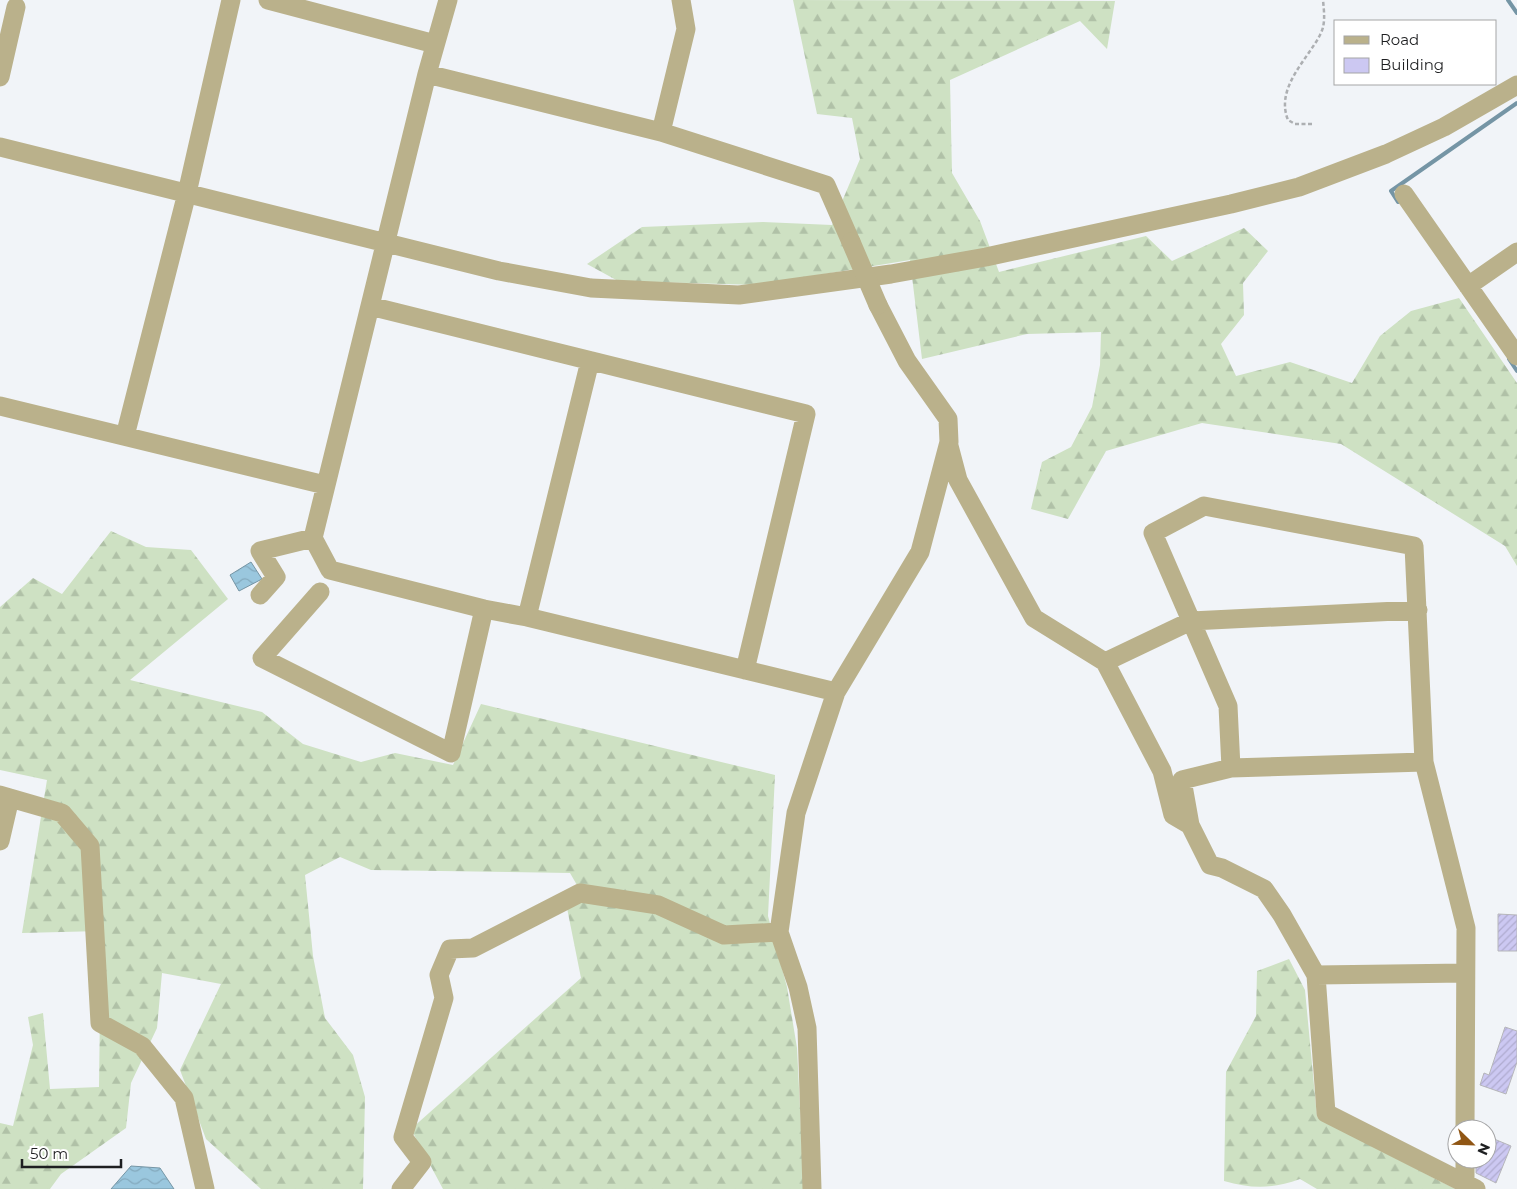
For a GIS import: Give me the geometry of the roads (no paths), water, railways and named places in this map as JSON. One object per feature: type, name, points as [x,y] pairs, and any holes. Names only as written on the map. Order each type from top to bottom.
[{"type":"street","points":[[125,436],[187,193],[231,0]]},
{"type":"street","points":[[268,0],[435,44]]},
{"type":"street","points":[[448,0],[427,74],[313,538],[330,570],[484,609],[527,617],[836,692]]},
{"type":"street","points":[[661,132],[686,29],[681,0]]},
{"type":"street","points":[[0,77],[16,7]]},
{"type":"street","points":[[427,74],[661,132],[826,185],[878,305],[907,361],[948,419],[949,442],[958,480],[1034,618],[1104,662],[1162,771],[1173,815],[1190,826]]},
{"type":"street","points":[[0,147],[499,271],[591,288],[739,295],[891,274],[986,257],[1231,204],[1299,186],[1386,154],[1444,127],[1517,85]]},
{"type":"street","points":[[1404,194],[1517,356]]},
{"type":"street","points":[[1468,286],[1517,252]]},
{"type":"street","points":[[370,306],[806,414],[745,670]]},
{"type":"street","points":[[527,617],[590,361]]},
{"type":"street","points":[[0,406],[325,485]]},
{"type":"street","points":[[812,1189],[807,1028],[798,987],[779,932],[796,813],[836,692],[920,552],[949,442]]},
{"type":"street","points":[[1231,768],[1228,706],[1153,533],[1204,506],[1414,546],[1424,762],[1466,928],[1465,1119]]},
{"type":"street","points":[[260,595],[276,577],[260,551],[313,538]]},
{"type":"street","points":[[320,592],[262,658],[451,753],[484,609]]},
{"type":"street","points":[[1104,662],[1191,621],[1418,610]]},
{"type":"street","points":[[1424,762],[1231,768],[1182,780],[1190,826],[1210,865],[1222,868],[1264,889],[1282,915],[1316,975],[1326,1113],[1470,1186]]},
{"type":"street","points":[[0,841],[5,797],[62,812],[90,846],[100,1023],[142,1046],[184,1098],[205,1189]]},
{"type":"street","points":[[401,1189],[422,1162],[403,1137],[444,998],[439,975],[450,949],[473,948],[580,893],[658,905],[724,935],[779,932]]},
{"type":"street","points":[[1316,975],[1465,974]]},
{"type":"street","points":[[1466,1169],[1470,1186]]},
{"type":"water","points":[[251,562],[262,579],[239,591],[230,575]]},
{"type":"water","points":[[131,1166],[160,1168],[174,1189],[111,1189]]},
{"type":"waterway","points":[[1508,0],[1517,13]]},
{"type":"waterway","points":[[1398,202],[1391,191],[1517,103]]},
{"type":"waterway","points":[[1509,359],[1517,371]]}]
